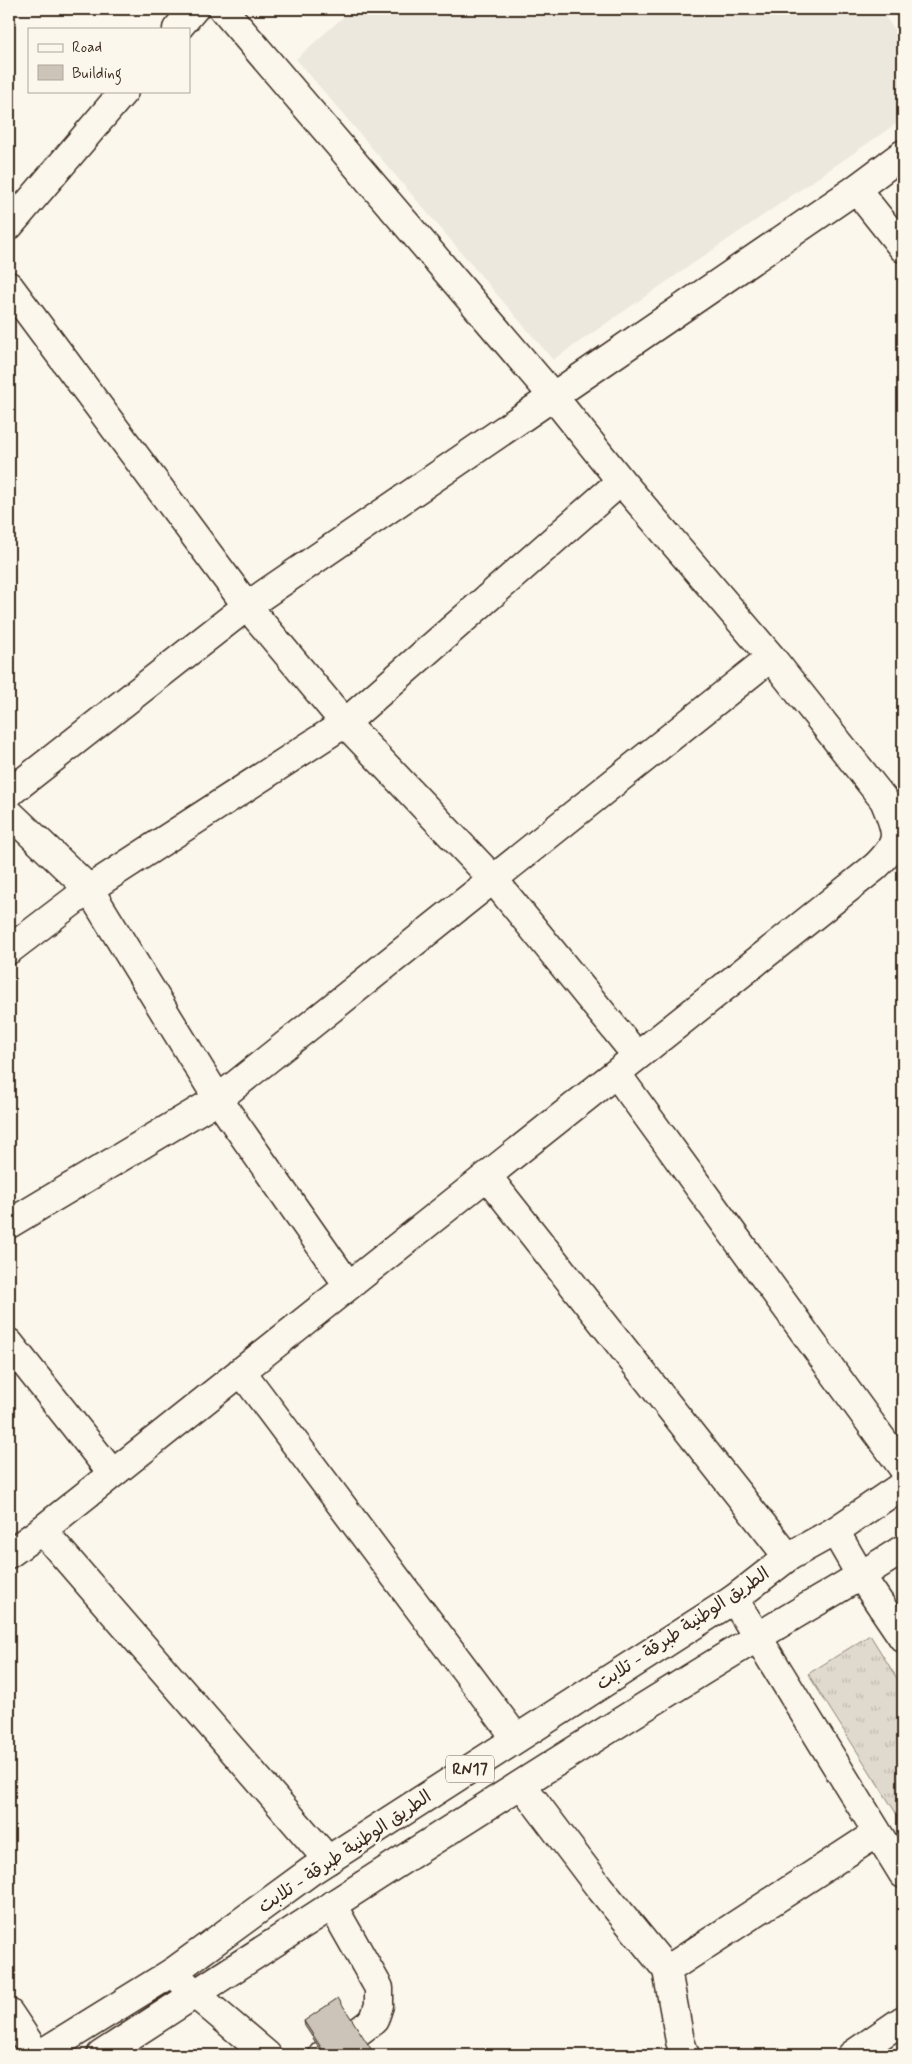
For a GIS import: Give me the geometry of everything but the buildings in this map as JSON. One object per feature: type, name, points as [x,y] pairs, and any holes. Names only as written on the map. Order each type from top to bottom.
[{"type":"street","points":[[178,28],[194,9]]},
{"type":"street","points":[[9,1554],[42,1530],[875,867],[890,852],[895,843],[893,821],[884,800],[771,656],[621,482],[552,395],[223,9]]},
{"type":"street","points":[[9,226],[123,92]]},
{"type":"street","points":[[9,793],[247,606],[552,395],[856,189],[903,154]]},
{"type":"street","points":[[856,189],[903,248]]},
{"type":"street","points":[[9,286],[247,606],[345,723],[493,879],[637,1056]]},
{"type":"street","points":[[9,950],[89,889],[345,723],[621,482]]},
{"type":"street","points":[[9,1224],[218,1099],[771,656]]},
{"type":"street","points":[[9,813],[89,889],[218,1099],[348,1285]]},
{"type":"street","points":[[616,1073],[903,1468]]},
{"type":"street","points":[[487,1176],[788,1557]]},
{"type":"street","points":[[9,1342],[112,1473]]},
{"type":"street","points":[[241,1371],[516,1738]]},
{"type":"street","name":"الطريق الوطنية طبرقة - تلابت","points":[[38,2055],[173,1972],[311,1871],[734,1599],[788,1557],[835,1531],[903,1485]]},
{"type":"street","points":[[42,1530],[328,1860]]},
{"type":"street","points":[[835,1531],[861,1576],[903,1638]]},
{"type":"street","name":"الطريق الوطنية طبرقة - تلابت","points":[[101,2055],[332,1905],[522,1785],[903,1549]]},
{"type":"street","points":[[734,1599],[903,1874]]},
{"type":"street","points":[[522,1785],[599,1887],[667,1970],[680,2041],[685,2055]]},
{"type":"street","points":[[667,1970],[877,1833]]},
{"type":"street","points":[[332,1905],[379,1988],[379,2005],[374,2020],[358,2032]]},
{"type":"street","points":[[173,1972],[195,1994],[267,2055]]},
{"type":"street","points":[[9,2013],[38,2055]]},
{"type":"street","points":[[852,2055],[903,2020]]},
{"type":"shaded area","points":[[352,9],[880,9],[903,42],[903,119],[553,360],[296,59]]},
{"type":"green space","points":[[870,1635],[903,1688],[903,1824],[808,1674]]}]
